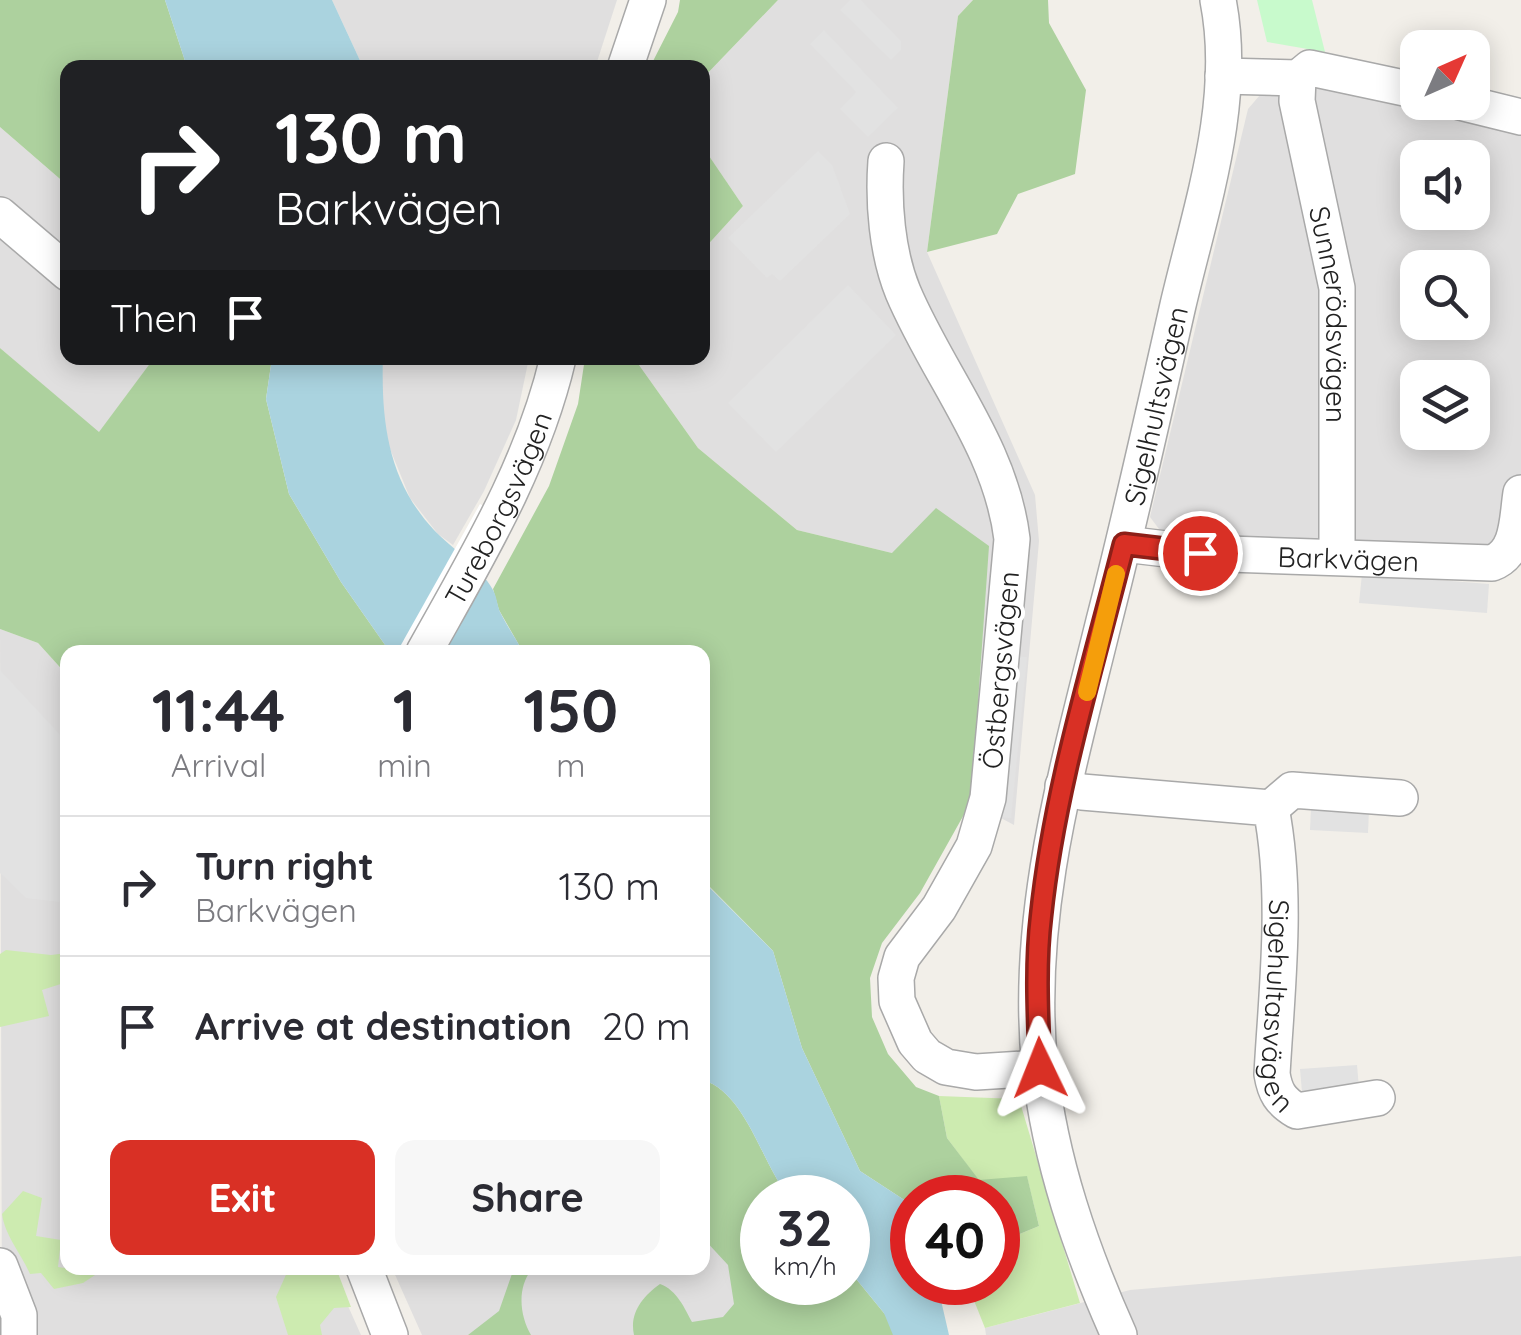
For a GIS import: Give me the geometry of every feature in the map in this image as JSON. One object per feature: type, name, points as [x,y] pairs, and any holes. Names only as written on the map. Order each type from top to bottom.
[{"type":"street","points":[[628,60],[648,0]]},
{"type":"street","name":"Sigelhultsvägen","points":[[1119,1335],[1066,1195],[1040,1068],[1040,920],[1049,849],[1063,786],[1124,544],[1211,162],[1223,76],[1218,0]]},
{"type":"street","points":[[1223,76],[1298,78],[1310,68],[1400,88]]},
{"type":"street","name":"Sunnerödsvägen","points":[[1298,78],[1297,101],[1337,288],[1337,556]]},
{"type":"street","points":[[1490,109],[1521,117]]},
{"type":"street","name":"Östbergsvägen","points":[[886,162],[889,234],[902,290],[980,437],[1007,507],[1012,539],[988,798],[974,846],[938,908],[902,957],[896,978],[897,1001],[914,1042],[927,1056],[946,1066],[976,1072],[1040,1068]]},
{"type":"street","points":[[0,216],[60,266]]},
{"type":"street","name":"Tureborgsvägen","points":[[428,645],[498,519],[542,420],[556,365]]},
{"type":"street","name":"Barkvägen","points":[[1124,544],[1200,553],[1492,563],[1508,553],[1513,543],[1521,493]]},
{"type":"street","points":[[1063,786],[1082,792],[1271,808],[1292,790],[1400,798]]},
{"type":"street","name":"Sigehultasvägen","points":[[1271,808],[1278,842],[1280,946],[1274,1086],[1278,1097],[1297,1111],[1376,1098]]},
{"type":"street","points":[[0,1266],[19,1314],[19,1335]]},
{"type":"street","points":[[367,1275],[390,1335]]},
{"type":"shaded area","points":[[332,0],[617,0],[598,60],[360,60]]},
{"type":"shaded area","points":[[778,0],[973,0],[958,16],[927,252],[1035,495],[1039,541],[1014,825],[971,802],[892,553],[797,530],[698,448],[639,365],[710,365],[710,242],[743,206],[710,157],[710,71]]},
{"type":"shaded area","points":[[850,0],[861,0],[901,41],[901,50],[891,60],[840,10]]},
{"type":"shaded area","points":[[824,30],[898,108],[868,137],[840,109],[856,92],[810,44]]},
{"type":"shaded area","points":[[1310,77],[1400,96],[1400,120],[1490,120],[1490,115],[1521,122],[1521,557],[1162,533],[1150,517],[1248,109],[1260,95]]},
{"type":"shaded area","points":[[0,127],[60,179],[60,365],[149,365],[99,433],[0,348]]},
{"type":"shaded area","points":[[818,151],[832,165],[850,214],[780,281],[772,274],[767,278],[728,238]]},
{"type":"shaded area","points":[[848,285],[896,335],[776,452],[728,403]]},
{"type":"shaded area","points":[[383,365],[528,365],[516,420],[484,491],[453,545],[438,534],[410,498],[388,444],[381,409]]},
{"type":"shaded area","points":[[1362,574],[1489,584],[1487,613],[1359,603]]},
{"type":"shaded area","points":[[0,629],[38,643],[60,667],[60,1275],[334,1275],[361,1335],[2,1335]]},
{"type":"shaded area","points":[[1014,656],[1027,657],[1011,818],[999,817]]},
{"type":"shaded area","points":[[0,670],[60,734],[60,902],[26,898],[0,873]]},
{"type":"shaded area","points":[[1311,808],[1369,810],[1368,833],[1310,830]]},
{"type":"shaded area","points":[[1357,1065],[1359,1088],[1302,1092],[1300,1069]]},
{"type":"shaded area","points":[[710,1230],[740,1273],[740,1305],[763,1305],[784,1335],[422,1335],[395,1275],[710,1275]]},
{"type":"shaded area","points":[[1521,1256],[1521,1335],[986,1335],[985,1328],[1130,1290]]},
{"type":"green space","points":[[0,0],[165,0],[185,60],[60,60],[60,179],[0,127]]},
{"type":"green space","points":[[680,0],[778,0],[710,71],[710,60],[654,60],[678,12]]},
{"type":"green space","points":[[973,0],[1048,0],[1049,23],[1086,90],[1075,174],[1018,194],[997,234],[927,252],[958,16]]},
{"type":"green space","points":[[1257,0],[1312,0],[1325,52],[1267,42]]},
{"type":"green space","points":[[710,157],[743,206],[710,241]]},
{"type":"green space","points":[[0,348],[99,432],[149,365],[271,365],[266,399],[289,494],[341,582],[385,645],[60,645],[60,667],[38,643],[0,629]]},
{"type":"green space","points":[[584,365],[639,365],[698,448],[797,530],[892,553],[936,508],[989,546],[971,802],[920,893],[882,943],[870,978],[872,1017],[888,1054],[916,1087],[939,1096],[947,1138],[975,1175],[890,1175],[890,1191],[860,1171],[802,1048],[773,951],[710,887],[710,645],[519,645],[499,610],[493,589],[549,486],[578,404]]},
{"type":"green space","points":[[6,950],[60,954],[60,984],[42,990],[49,1016],[0,1027],[0,954]]},
{"type":"green space","points":[[710,1083],[731,1099],[742,1114],[775,1175],[740,1175],[740,1305],[870,1305],[870,1296],[888,1318],[894,1335],[634,1335],[639,1306],[660,1284],[676,1295],[692,1322],[723,1317],[734,1304],[728,1265],[710,1246]]},
{"type":"green space","points":[[939,1096],[1019,1099],[1080,1303],[985,1328],[976,1305],[1020,1305],[1020,1234],[1039,1226],[1027,1177],[975,1175],[947,1138]]},
{"type":"green space","points":[[1027,1176],[1039,1226],[1020,1234],[1020,1177]]},
{"type":"green space","points":[[23,1191],[42,1198],[36,1236],[60,1240],[60,1275],[95,1275],[83,1283],[54,1289],[41,1273],[30,1274],[2,1214]]},
{"type":"green space","points":[[286,1275],[339,1275],[351,1307],[334,1308],[320,1325],[322,1335],[288,1335],[276,1297]]},
{"type":"green space","points":[[512,1275],[528,1275],[522,1300],[531,1335],[468,1335],[499,1311]]},
{"type":"water","points":[[165,0],[332,0],[360,60],[185,60]]},
{"type":"water","points":[[271,365],[383,365],[386,427],[406,491],[434,530],[487,581],[519,645],[385,645],[341,582],[289,494],[266,399]]},
{"type":"water","points":[[710,888],[773,951],[802,1048],[860,1171],[866,1175],[775,1175],[731,1099],[710,1083]]},
{"type":"water","points":[[870,1178],[890,1191],[890,1237],[870,1220]]},
{"type":"water","points":[[870,1252],[879,1258],[890,1258],[890,1305],[942,1305],[949,1335],[894,1335],[888,1318],[870,1296]]},
{"type":"pier","points":[[480,504],[516,523],[448,645],[401,645]]},
{"type":"waterway","points":[[870,1238],[895,1274],[920,1335]]},
{"type":"slow traffic","points":[[1087,692],[1116,574]]},
{"type":"route","points":[[1040,1068],[1040,920],[1049,849],[1124,544],[1200,553]]}]
